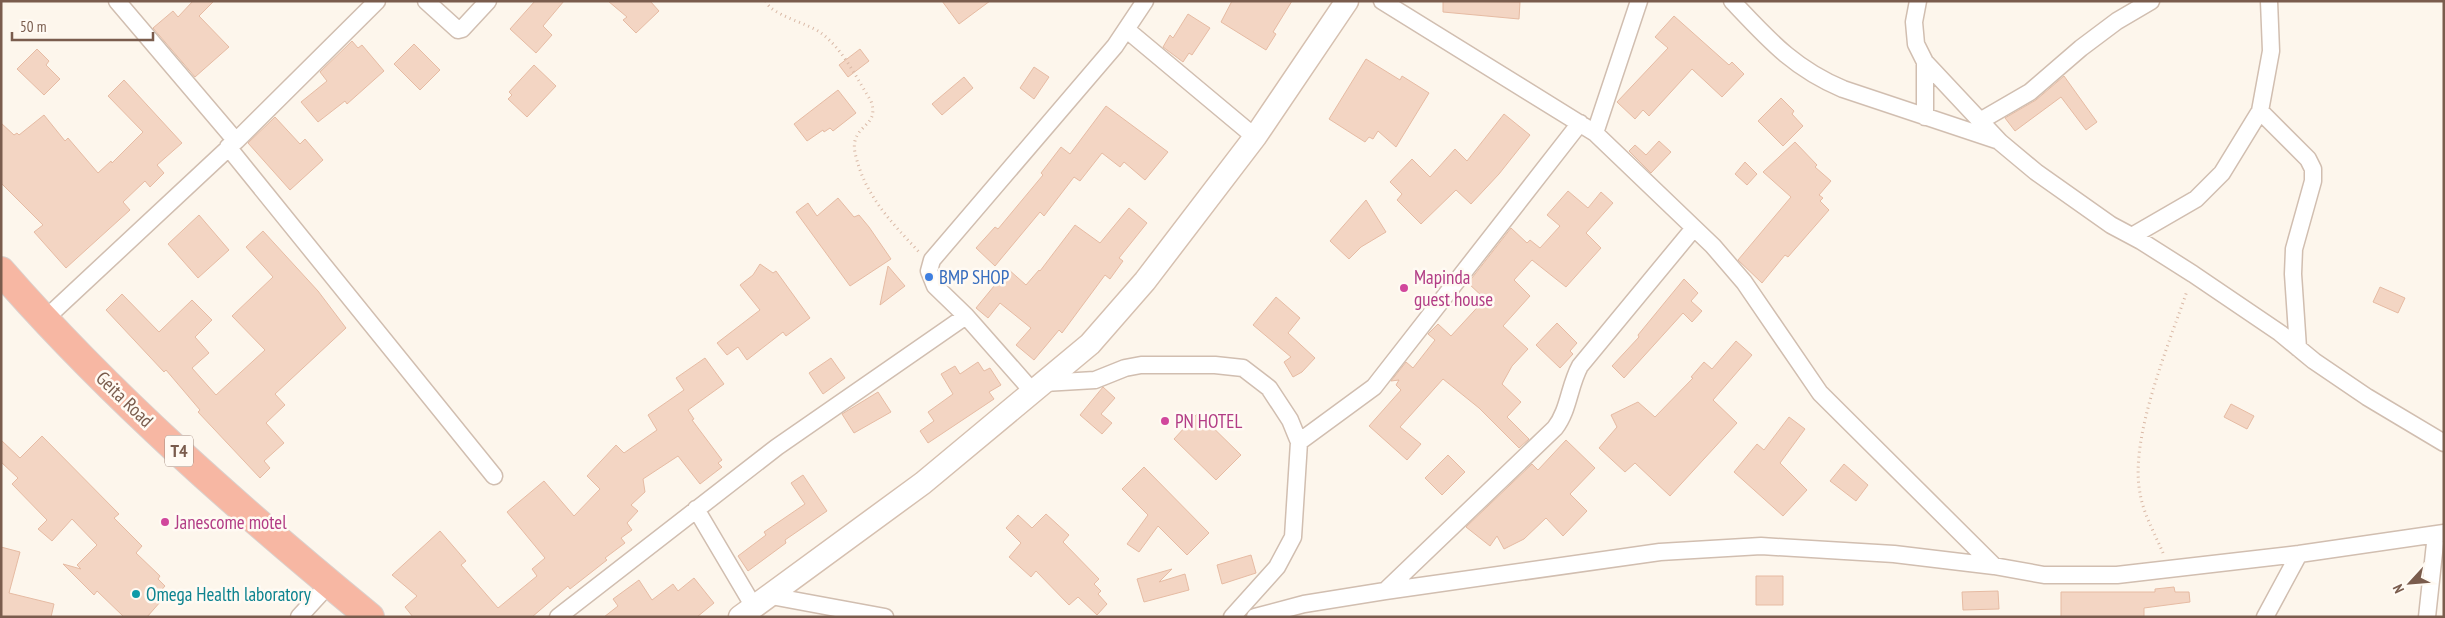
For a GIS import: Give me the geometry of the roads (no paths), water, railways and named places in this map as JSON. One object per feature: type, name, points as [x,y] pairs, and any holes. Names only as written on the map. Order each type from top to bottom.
[{"type":"highway","name":"Geita Road","points":[[1,271],[44,320],[189,460],[370,617]]},
{"type":"street","points":[[117,1],[494,476]]},
{"type":"street","points":[[44,320],[232,144],[377,1]]},
{"type":"street","points":[[426,1],[458,30],[462,29],[488,1]]},
{"type":"street","points":[[1039,387],[935,286],[929,271],[930,264],[1061,111],[1127,30],[1145,1]]},
{"type":"street","points":[[755,607],[923,483],[1090,344],[1145,281],[1255,137],[1347,1]]},
{"type":"street","points":[[1382,1],[1595,132],[1713,246],[1744,282],[1820,393],[1994,566]]},
{"type":"street","points":[[1595,132],[1639,1]]},
{"type":"street","points":[[1732,1],[1775,47],[1804,70],[1843,89],[2000,142]]},
{"type":"street","points":[[1918,1],[1914,22],[1916,44],[1925,62],[2000,142],[2036,172],[2111,225],[2193,274],[2367,397],[2444,443]]},
{"type":"street","points":[[1980,121],[2030,92],[2081,48],[2152,1]]},
{"type":"street","points":[[2132,236],[2196,199],[2222,173],[2260,112],[2271,50],[2269,1]]},
{"type":"street","points":[[1127,30],[1255,137]]},
{"type":"street","points":[[1925,62],[1925,117]]},
{"type":"street","points":[[2260,112],[2308,159],[2313,169],[2313,181],[2294,249],[2293,274],[2298,348]]},
{"type":"street","points":[[1299,442],[1374,387],[1580,123]]},
{"type":"street","points":[[1385,591],[1555,428],[1562,419],[1572,384],[1580,366],[1694,228]]},
{"type":"street","points":[[558,617],[777,446],[966,316]]},
{"type":"street","points":[[1039,387],[1095,380],[1125,368],[1141,365],[1215,365],[1243,368],[1269,388],[1290,420],[1299,442],[1293,537],[1277,568],[1232,617]]},
{"type":"street","points":[[696,509],[755,607]]},
{"type":"street","points":[[1255,617],[1304,604],[1660,552],[1761,546],[1894,554],[1994,566],[2044,575],[2117,574],[2299,554],[2440,534],[2427,617]]},
{"type":"street","points":[[2265,617],[2299,554]]},
{"type":"street","points":[[299,617],[330,583]]},
{"type":"street","points":[[755,607],[885,617]]},
{"type":"place","name":"BMP SHOP","points":[[929,277]]},
{"type":"place","name":"Mapinda guest house","points":[[1404,288]]},
{"type":"place","name":"PN HOTEL","points":[[1165,421]]},
{"type":"place","name":"Janescome motel","points":[[165,522]]},
{"type":"place","name":"Omega Health laboratory","points":[[136,594]]}]
